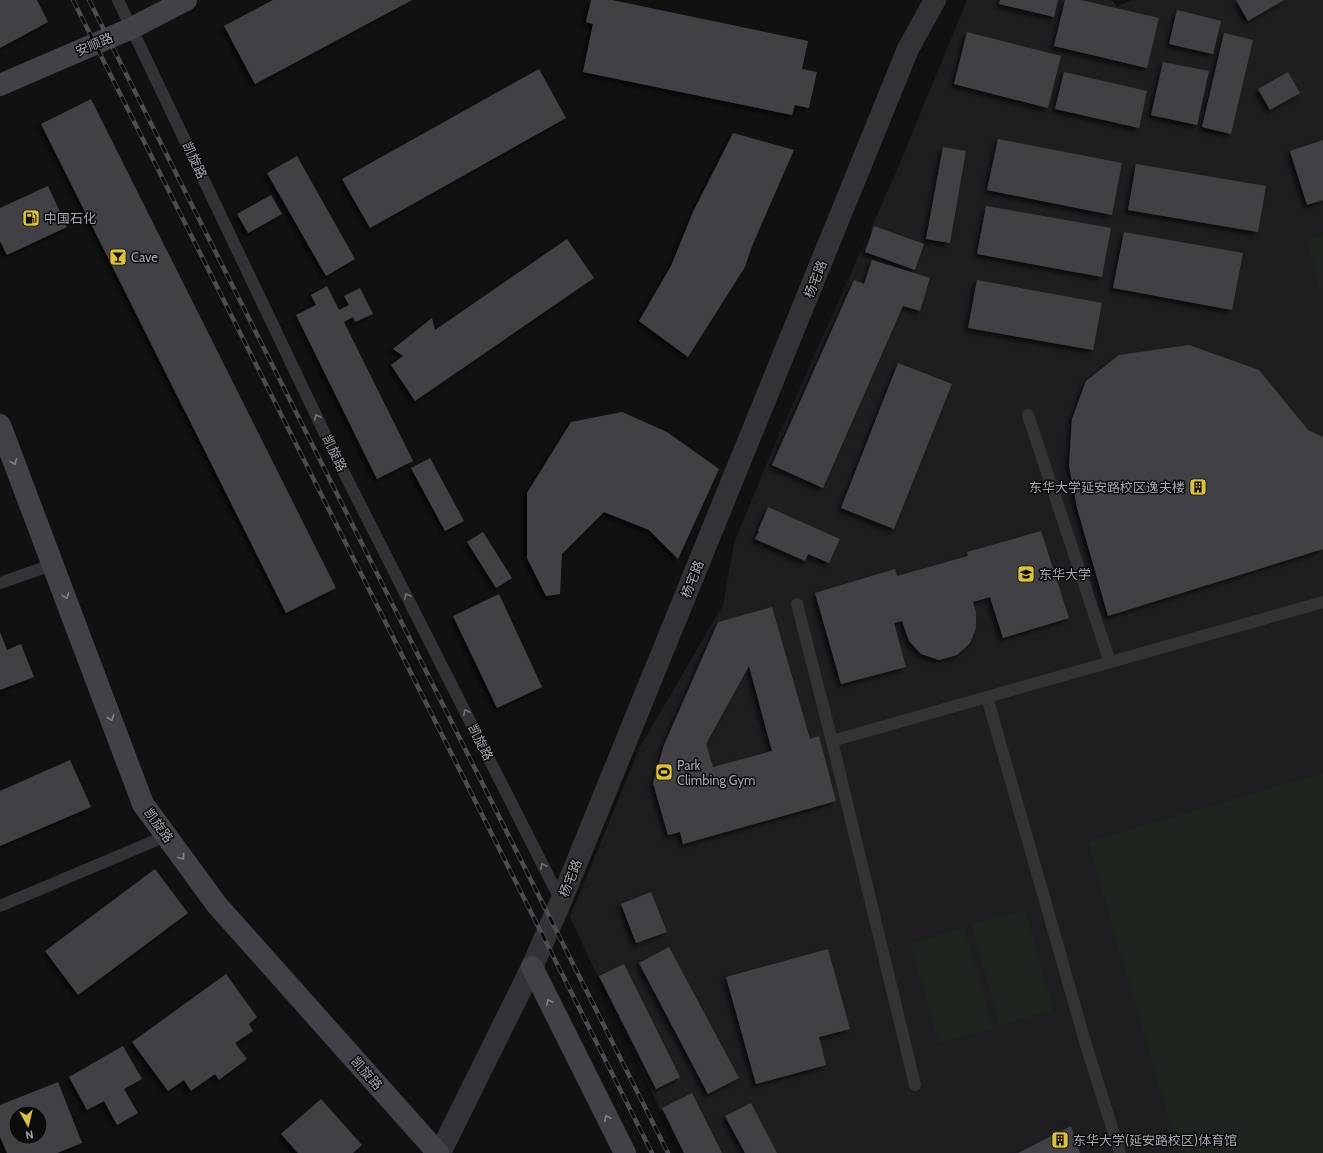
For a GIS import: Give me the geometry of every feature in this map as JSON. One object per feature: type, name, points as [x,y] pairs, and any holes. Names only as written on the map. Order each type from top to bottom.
[{"type":"street","name":"安顺路","points":[[0,85],[132,28],[186,0]]},
{"type":"street","name":"杨宅路","points":[[439,1153],[532,967],[561,901],[908,49],[935,0]]},
{"type":"street","name":"凯旋路","points":[[0,425],[54,564],[143,804],[217,905],[439,1153]]},
{"type":"street","points":[[532,967],[625,1153]]},
{"type":"lane","name":"凯旋路","points":[[118,0],[333,451],[561,901]]},
{"type":"lane","points":[[1028,415],[1110,662]]},
{"type":"lane","points":[[0,583],[54,564]]},
{"type":"lane","points":[[832,741],[1323,602]]},
{"type":"lane","points":[[796,604],[832,741],[915,1085]]},
{"type":"lane","points":[[987,697],[1086,1045],[1120,1153]]},
{"type":"lane","points":[[0,906],[166,836]]},
{"type":"shaded area","name":"东华大学","points":[[967,0],[1112,0],[1117,7],[1131,0],[1323,0],[1323,1153],[680,1153],[570,917],[640,747],[723,605],[734,543],[772,451],[897,170]]},
{"type":"shaded area","points":[[1323,235],[1323,299],[1307,239]]},
{"type":"shaded area","points":[[1323,773],[1323,1153],[1179,1153],[1088,842]]},
{"type":"shaded area","points":[[1025,910],[1053,1010],[1000,1025],[971,924]]},
{"type":"shaded area","points":[[964,928],[993,1028],[939,1043],[911,943]]},
{"type":"building","points":[[0,0],[37,0],[48,22],[0,48]]},
{"type":"building","points":[[273,0],[412,0],[255,84],[224,26]]},
{"type":"building","points":[[591,0],[612,0],[808,41],[802,69],[817,72],[809,108],[795,105],[792,115],[583,72],[593,24],[586,22]]},
{"type":"building","points":[[1000,0],[1058,0],[1054,17],[999,4]]},
{"type":"building","points":[[1065,0],[1081,0],[1159,18],[1147,68],[1054,46]]},
{"type":"building","points":[[1236,0],[1284,0],[1248,21]]},
{"type":"building","points":[[1177,10],[1221,21],[1213,54],[1169,44]]},
{"type":"building","points":[[967,32],[1061,56],[1048,108],[954,84]]},
{"type":"building","points":[[1224,33],[1253,40],[1231,134],[1202,127]]},
{"type":"building","points":[[1163,62],[1209,71],[1197,125],[1151,115]]},
{"type":"building","points":[[539,69],[566,118],[370,228],[342,179]]},
{"type":"building","points":[[1064,72],[1147,91],[1139,128],[1055,109]]},
{"type":"building","points":[[1288,72],[1300,93],[1270,110],[1258,89]]},
{"type":"building","points":[[91,99],[336,588],[286,613],[41,124]]},
{"type":"building","points":[[733,133],[794,150],[752,246],[745,267],[688,357],[639,321],[671,266],[693,212]]},
{"type":"building","points":[[998,139],[1122,163],[1112,215],[987,190]]},
{"type":"building","points":[[1323,140],[1323,200],[1307,205],[1290,151]]},
{"type":"building","points":[[943,147],[966,151],[950,243],[926,239]]},
{"type":"building","points":[[297,156],[355,259],[326,276],[267,173]]},
{"type":"building","points":[[1136,164],[1266,186],[1258,232],[1128,210]]},
{"type":"building","name":"中国石化","points":[[48,186],[67,227],[7,255],[0,241],[0,208]]},
{"type":"building","points":[[271,195],[282,214],[248,233],[237,214]]},
{"type":"building","points":[[986,206],[1111,228],[1102,277],[977,254]]},
{"type":"building","points":[[874,226],[924,244],[915,270],[865,252]]},
{"type":"building","points":[[1124,232],[1243,253],[1232,310],[1113,288]]},
{"type":"building","points":[[567,239],[594,278],[415,401],[391,365],[403,356],[393,349],[432,318],[435,330]]},
{"type":"building","points":[[872,260],[930,278],[920,311],[903,306],[823,488],[772,465],[854,280],[864,284]]},
{"type":"building","points":[[977,280],[1102,303],[1093,350],[968,328]]},
{"type":"building","points":[[327,286],[339,310],[349,305],[344,296],[360,288],[373,314],[355,322],[353,317],[344,322],[413,461],[377,479],[296,315],[316,305],[311,295]]},
{"type":"building","name":"东华大学延安路校区逸夫楼","points":[[1189,345],[1259,370],[1308,430],[1323,437],[1323,549],[1108,616],[1077,508],[1069,466],[1072,419],[1086,381],[1119,355]]},
{"type":"building","points":[[898,363],[952,384],[894,529],[841,508]]},
{"type":"building","points":[[622,412],[667,432],[719,469],[678,559],[649,530],[604,512],[562,554],[560,594],[546,596],[527,558],[527,493],[571,422]]},
{"type":"building","points":[[430,458],[464,521],[445,531],[411,468]]},
{"type":"building","points":[[768,507],[840,539],[829,563],[808,554],[805,561],[755,539]]},
{"type":"building","points":[[1041,531],[1069,618],[1003,638],[990,597],[973,602],[976,613],[976,628],[970,643],[957,655],[939,660],[921,654],[909,641],[902,621],[894,623],[906,667],[841,684],[815,593],[895,569],[897,576],[968,556],[967,552]]},
{"type":"building","points":[[483,532],[512,578],[496,588],[467,542]]},
{"type":"building","points":[[499,594],[542,687],[497,708],[453,616]]},
{"type":"building","points":[[772,607],[810,739],[819,736],[836,801],[683,844],[680,832],[668,835],[653,783],[664,745],[718,622]],"holes":[[[749,666],[772,751],[713,767],[706,744]]]},
{"type":"building","points":[[0,632],[7,650],[21,644],[34,677],[0,690]]},
{"type":"building","points":[[70,760],[91,807],[0,846],[0,791]]},
{"type":"building","points":[[155,869],[188,913],[78,995],[45,951]]},
{"type":"building","points":[[651,892],[667,932],[636,943],[621,904]]},
{"type":"building","points":[[669,947],[739,1078],[708,1094],[639,963]]},
{"type":"building","points":[[828,949],[850,1029],[819,1037],[826,1065],[756,1084],[726,977]]},
{"type":"building","points":[[624,964],[680,1077],[656,1089],[599,976]]},
{"type":"building","points":[[226,974],[257,1017],[249,1024],[253,1031],[235,1043],[247,1059],[219,1080],[215,1074],[191,1091],[184,1080],[168,1091],[132,1042]]},
{"type":"building","points":[[123,1046],[142,1079],[124,1089],[138,1113],[117,1125],[104,1101],[87,1110],[69,1077]]},
{"type":"building","points":[[58,1082],[82,1143],[57,1153],[7,1153],[0,1137],[0,1105]]},
{"type":"building","points":[[692,1093],[722,1153],[684,1153],[662,1108]]},
{"type":"building","points":[[321,1099],[362,1145],[353,1153],[298,1153],[281,1134]]},
{"type":"building","points":[[751,1103],[777,1153],[745,1153],[725,1116]]},
{"type":"building","name":"东华大学(延安路校区)体育馆","points":[[1071,1126],[1080,1153],[1018,1153]]},
{"type":"railway","points":[[73,0],[652,1153]]},
{"type":"railway","points":[[89,0],[668,1153]]},
{"type":"place","name":"中国石化","points":[[31,218]]},
{"type":"place","name":"Cave","points":[[118,257]]},
{"type":"place","name":"东华大学延安路校区逸夫楼","points":[[1198,487]]},
{"type":"place","name":"东华大学","points":[[1026,574]]},
{"type":"place","name":"Park Climbing Gym","points":[[664,772]]},
{"type":"place","name":"东华大学(延安路校区)体育馆","points":[[1060,1140]]}]
